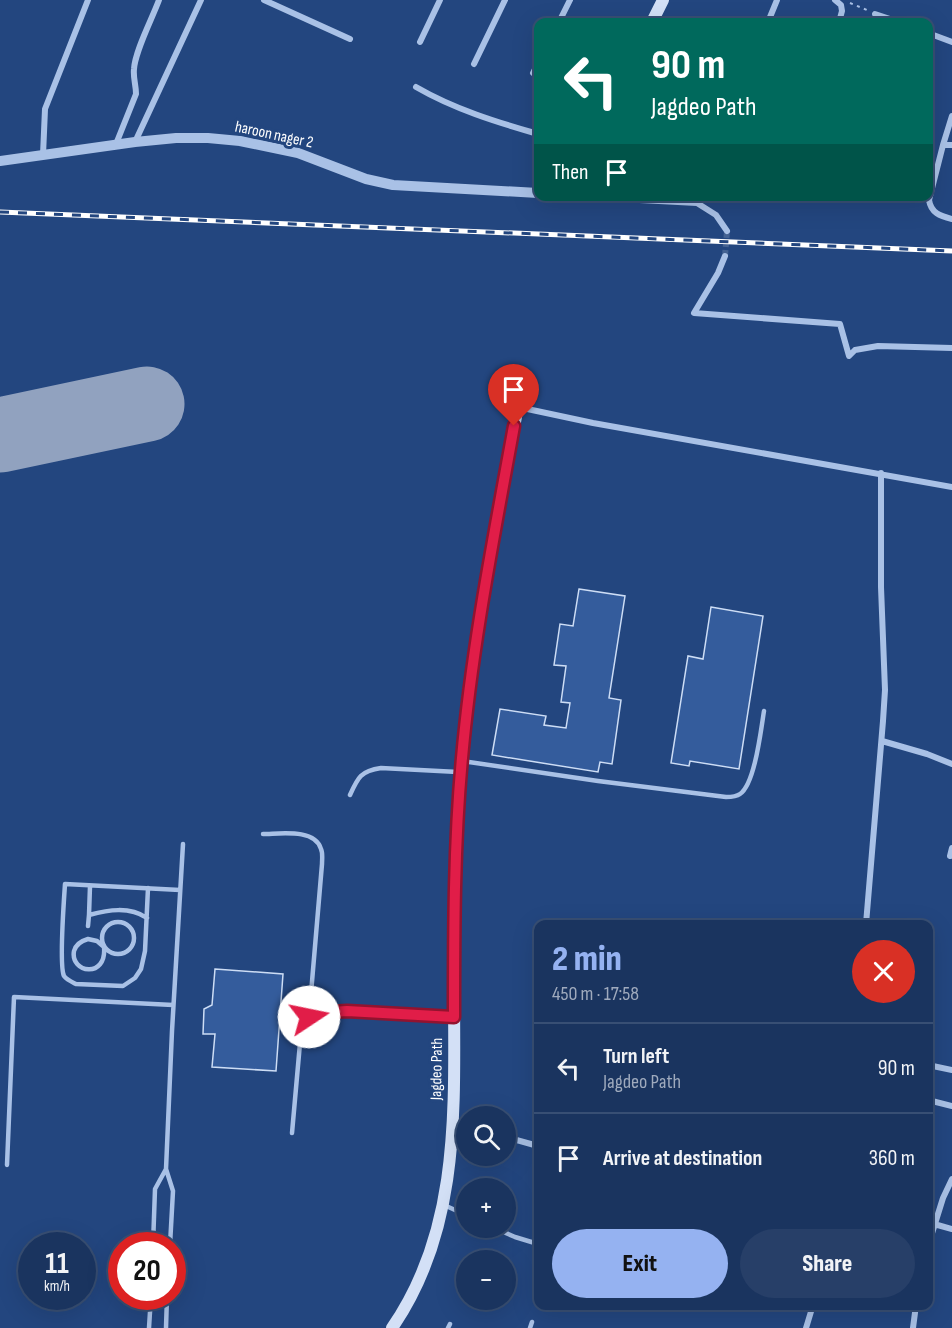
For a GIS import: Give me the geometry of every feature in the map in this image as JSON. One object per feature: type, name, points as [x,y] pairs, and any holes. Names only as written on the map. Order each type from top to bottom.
[{"type":"main road","points":[[654,18],[663,0]]},
{"type":"main road","name":"Jagdeo Path","points":[[392,1328],[409,1301],[425,1266],[443,1205],[449,1168],[453,1125],[457,852],[461,766],[473,657],[518,407]]},
{"type":"street","points":[[43,155],[45,109],[88,0]]},
{"type":"street","points":[[116,144],[136,94],[134,68],[159,0]]},
{"type":"street","points":[[135,141],[201,0]]},
{"type":"street","points":[[264,0],[350,39]]},
{"type":"street","points":[[420,42],[440,0]]},
{"type":"street","points":[[474,64],[505,0]]},
{"type":"street","points":[[561,18],[570,0]]},
{"type":"street","points":[[770,18],[777,0]]},
{"type":"street","points":[[836,1],[841,5],[840,18]]},
{"type":"street","points":[[875,14],[887,18]]},
{"type":"street","points":[[933,35],[952,42]]},
{"type":"street","points":[[416,87],[439,100],[467,111],[534,133]]},
{"type":"street","points":[[933,184],[952,117]]},
{"type":"street","name":"haroon nager 2","points":[[0,161],[135,141],[192,137],[240,141],[298,153],[366,179],[393,185],[534,193]]},
{"type":"street","points":[[943,145],[952,145]]},
{"type":"street","points":[[658,201],[696,203],[716,215],[728,231]]},
{"type":"street","points":[[929,201],[934,212],[952,219]]},
{"type":"street","points":[[725,256],[718,273],[694,313],[840,324],[849,356],[855,350],[878,346],[952,348]]},
{"type":"street","points":[[518,407],[593,423],[952,487]]},
{"type":"street","points":[[866,920],[885,690],[881,586],[881,473]]},
{"type":"street","points":[[882,741],[952,764]]},
{"type":"street","points":[[950,856],[952,848]]},
{"type":"street","points":[[933,1066],[952,1070]]},
{"type":"street","points":[[933,1101],[952,1106]]},
{"type":"street","points":[[516,1140],[534,1145]]},
{"type":"street","points":[[933,1228],[952,1179]]},
{"type":"street","points":[[934,1224],[952,1229]]},
{"type":"street","points":[[806,1328],[811,1310]]},
{"type":"street","points":[[913,1328],[915,1310]]},
{"type":"lane","points":[[350,795],[357,781],[370,770],[461,766],[726,797],[737,796],[742,793],[750,777],[764,711]]},
{"type":"lane","points":[[263,834],[307,835],[316,839],[321,848],[322,864],[309,1017]]},
{"type":"lane","points":[[171,1232],[173,1191],[166,1169],[183,844]]},
{"type":"lane","points":[[148,888],[146,943],[141,969],[135,978],[123,986],[76,984],[70,981],[65,976],[62,963],[65,884],[90,886],[148,888],[180,890]]},
{"type":"lane","points":[[88,927],[90,886]]},
{"type":"lane","points":[[89,915],[114,910],[131,910],[147,918]]},
{"type":"lane","points":[[134,942],[129,951],[114,954],[104,947],[93,939],[83,940],[74,951],[75,961],[78,965],[88,969],[98,967],[104,959],[104,947],[102,938],[104,932],[116,922],[130,927],[135,937],[134,942]]},
{"type":"lane","points":[[134,942],[146,943]]},
{"type":"lane","points":[[6,1165],[14,997],[173,1005]]},
{"type":"lane","points":[[292,1132],[299,1044],[304,1023],[309,1017],[316,1013],[347,1011],[454,1017]]},
{"type":"lane","points":[[0,1137],[8,1137]]},
{"type":"lane","points":[[153,1232],[155,1189],[166,1169]]},
{"type":"lane","points":[[443,1205],[456,1211]]},
{"type":"lane","points":[[516,1237],[534,1243]]},
{"type":"lane","points":[[149,1328],[150,1310]]},
{"type":"lane","points":[[166,1328],[167,1310]]},
{"type":"lane","points":[[530,1328],[532,1322]]},
{"type":"path","points":[[836,1],[850,3],[875,14]]},
{"type":"building","points":[[579,589],[625,596],[609,698],[621,700],[612,764],[600,762],[598,772],[492,755],[500,709],[546,716],[544,725],[566,728],[570,703],[561,702],[566,666],[554,665],[560,624],[573,626]]},
{"type":"building","points":[[711,607],[763,616],[739,769],[690,761],[689,766],[671,763],[688,656],[703,659]]},
{"type":"building","points":[[215,969],[283,974],[276,1071],[212,1067],[215,1034],[203,1034],[204,1009],[212,1005]]},
{"type":"runway","points":[[0,435],[147,404]]},
{"type":"tunnel","points":[[725,256],[727,231]]},
{"type":"railway","points":[[0,212],[952,251]]},
{"type":"route","points":[[309,1017],[316,1013],[347,1011],[454,1017],[457,852],[463,744],[473,657],[514,426]]}]
